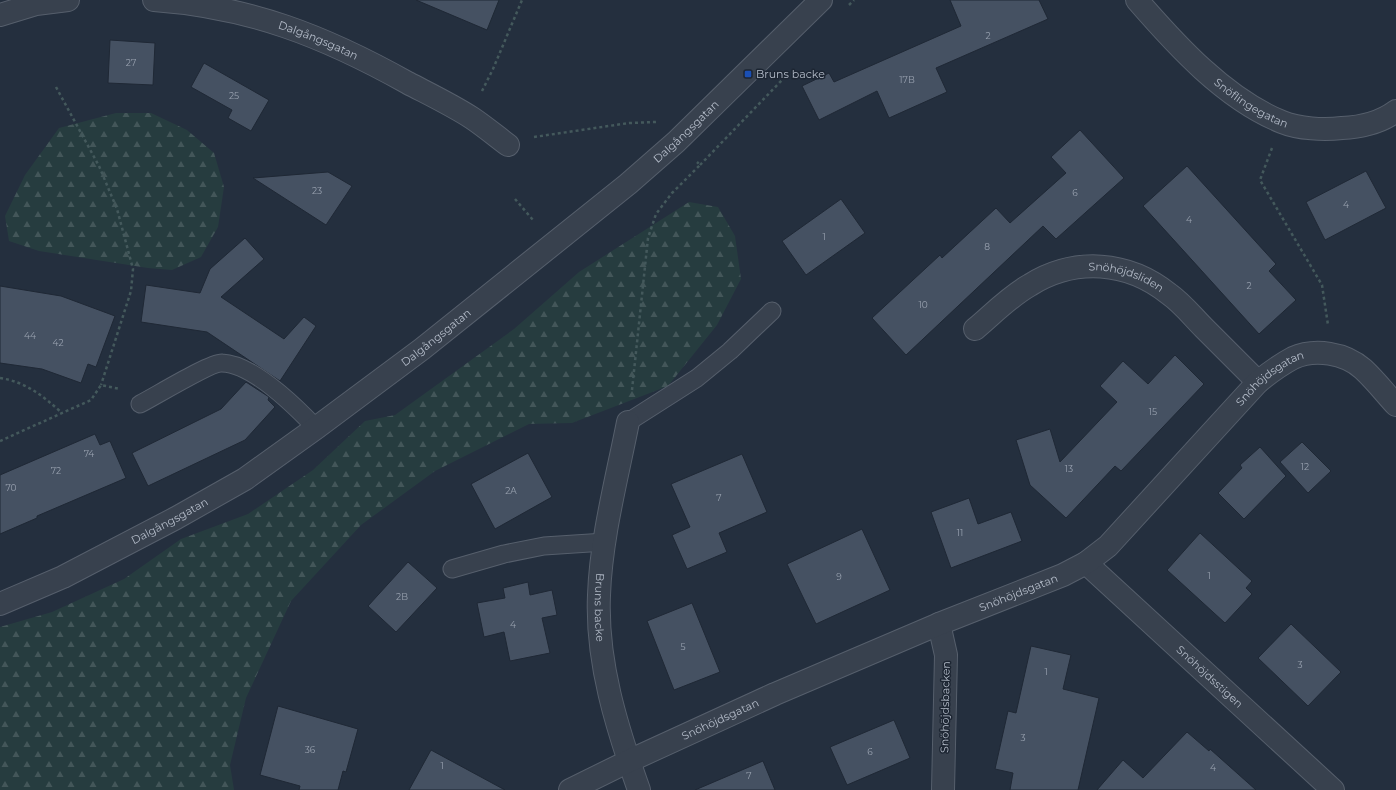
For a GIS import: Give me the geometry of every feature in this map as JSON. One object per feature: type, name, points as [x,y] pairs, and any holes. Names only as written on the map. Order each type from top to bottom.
[{"type":"street","points":[[0,16],[36,4],[68,0]]},
{"type":"street","name":"Dalgångsgatan","points":[[154,0],[187,2],[250,14],[294,28],[359,56],[392,74],[471,118],[508,145]]},
{"type":"street","name":"Dalgångsgatan","points":[[0,604],[63,577],[176,518],[244,479],[316,428],[428,344],[628,184],[676,142],[821,0]]},
{"type":"street","name":"Snöflingegatan","points":[[1137,0],[1162,29],[1208,73],[1244,102],[1283,123],[1323,130],[1360,127],[1386,118],[1396,111]]},
{"type":"street","name":"Snöhöjdsliden","points":[[975,329],[1029,285],[1048,276],[1078,266],[1102,266],[1129,271],[1150,281],[1170,294],[1258,382]]},
{"type":"street","name":"Snöhöjdsgatan","points":[[570,790],[629,761],[775,694],[939,624],[1063,575],[1086,564],[1108,546],[1258,382],[1278,367],[1295,357],[1315,353],[1332,353],[1362,368],[1396,405]]},
{"type":"street","name":"Bruns backe","points":[[628,422],[608,519],[599,595],[601,643],[609,690],[629,761],[639,790]]},
{"type":"street","name":"Snöhöjdsstigen","points":[[1086,564],[1333,790]]},
{"type":"street","name":"Snöhöjdsbacken","points":[[939,624],[946,655],[943,790]]},
{"type":"lane","points":[[628,422],[697,378],[730,351],[772,311]]},
{"type":"lane","points":[[140,404],[194,375],[221,363],[241,368],[265,382],[296,407],[316,428]]},
{"type":"lane","points":[[452,569],[504,554],[544,546],[605,542]]},
{"type":"path","points":[[479,97],[493,69],[522,0]]},
{"type":"path","points":[[0,441],[91,400],[101,385],[131,291],[133,269],[118,209],[100,166],[56,87]]},
{"type":"path","points":[[508,145],[527,138],[558,132],[629,123],[656,122],[700,165],[672,193],[656,214],[648,238],[628,422]]},
{"type":"path","points":[[1283,123],[1260,180],[1322,285],[1332,353]]},
{"type":"path","points":[[515,200],[533,220]]},
{"type":"path","points":[[0,378],[27,386],[46,398],[62,413]]},
{"type":"path","points":[[101,385],[124,390],[140,404]]},
{"type":"green space","points":[[116,113],[151,113],[187,130],[214,153],[224,187],[218,227],[201,257],[172,270],[148,268],[39,251],[9,241],[5,216],[25,175],[59,128]]},
{"type":"green space","points":[[689,202],[718,207],[735,236],[741,279],[717,325],[668,386],[572,423],[529,424],[435,471],[361,525],[291,601],[246,698],[230,765],[234,790],[0,790],[0,627],[52,612],[124,579],[181,539],[248,514],[313,470],[365,421],[395,415],[514,329],[579,272]]},
{"type":"building","points":[[416,0],[499,0],[487,30]]},
{"type":"building","points":[[950,0],[1039,0],[1048,19],[936,68],[947,92],[889,118],[877,91],[819,120],[802,86],[829,73],[834,82],[961,26]]},
{"type":"building","points":[[110,40],[155,43],[153,85],[108,83]]},
{"type":"building","points":[[204,63],[269,100],[251,131],[228,118],[232,110],[191,87]]},
{"type":"building","points":[[1080,130],[1124,178],[1056,239],[1043,226],[906,355],[872,318],[940,255],[942,258],[996,208],[1010,223],[1066,173],[1051,157]]},
{"type":"building","points":[[1187,166],[1276,264],[1269,271],[1296,300],[1259,334],[1143,206]]},
{"type":"building","points":[[1366,171],[1386,208],[1325,240],[1306,202]]},
{"type":"building","points":[[328,172],[352,186],[326,225],[253,178]]},
{"type":"building","points":[[841,199],[865,233],[806,275],[782,241]]},
{"type":"building","points":[[245,238],[264,259],[221,297],[284,339],[304,317],[316,326],[280,381],[207,332],[141,322],[146,285],[200,293],[210,269]]},
{"type":"building","points":[[0,286],[61,296],[115,316],[96,367],[88,364],[81,383],[42,369],[0,363]]},
{"type":"building","points":[[1175,355],[1204,384],[1121,471],[1115,466],[1066,518],[1030,485],[1016,440],[1050,429],[1060,462],[1117,402],[1100,386],[1123,361],[1148,384]]},
{"type":"building","points":[[246,382],[269,397],[268,400],[275,407],[245,440],[148,486],[132,453],[221,409]]},
{"type":"building","points":[[95,434],[100,445],[110,441],[126,478],[37,516],[37,518],[0,534],[0,475]]},
{"type":"building","points":[[1302,442],[1331,471],[1308,493],[1280,462]]},
{"type":"building","points":[[1260,447],[1286,476],[1244,519],[1218,493],[1242,468],[1240,465]]},
{"type":"building","points":[[528,453],[552,497],[495,529],[471,484]]},
{"type":"building","points":[[742,454],[767,512],[719,533],[727,552],[687,569],[672,535],[690,527],[671,484]]},
{"type":"building","points":[[969,498],[978,524],[1011,512],[1022,541],[951,568],[931,512]]},
{"type":"building","points":[[862,529],[890,590],[816,624],[787,564]]},
{"type":"building","points":[[1200,533],[1252,581],[1246,588],[1252,594],[1225,623],[1167,570]]},
{"type":"building","points":[[408,562],[437,588],[396,632],[368,606]]},
{"type":"building","points":[[528,582],[530,595],[552,590],[557,615],[542,618],[550,653],[510,661],[504,632],[484,637],[477,603],[505,598],[503,588]]},
{"type":"building","points":[[692,603],[720,672],[674,690],[647,621]]},
{"type":"building","points":[[1291,624],[1341,672],[1308,706],[1258,658]]},
{"type":"building","points":[[1031,646],[1071,655],[1063,689],[1099,698],[1078,790],[1010,790],[1013,773],[995,769],[1008,711],[1016,713]]},
{"type":"building","points":[[278,706],[358,729],[346,772],[343,771],[338,790],[299,790],[300,786],[260,775]]},
{"type":"building","points":[[894,720],[910,758],[847,785],[830,747]]},
{"type":"building","points":[[1187,732],[1209,751],[1210,749],[1256,790],[1097,790],[1123,760],[1143,778]]},
{"type":"building","points":[[431,750],[505,790],[409,790]]},
{"type":"building","points":[[763,761],[775,790],[695,790]]},
{"type":"place","name":"Bruns backe","points":[[748,74]]}]
